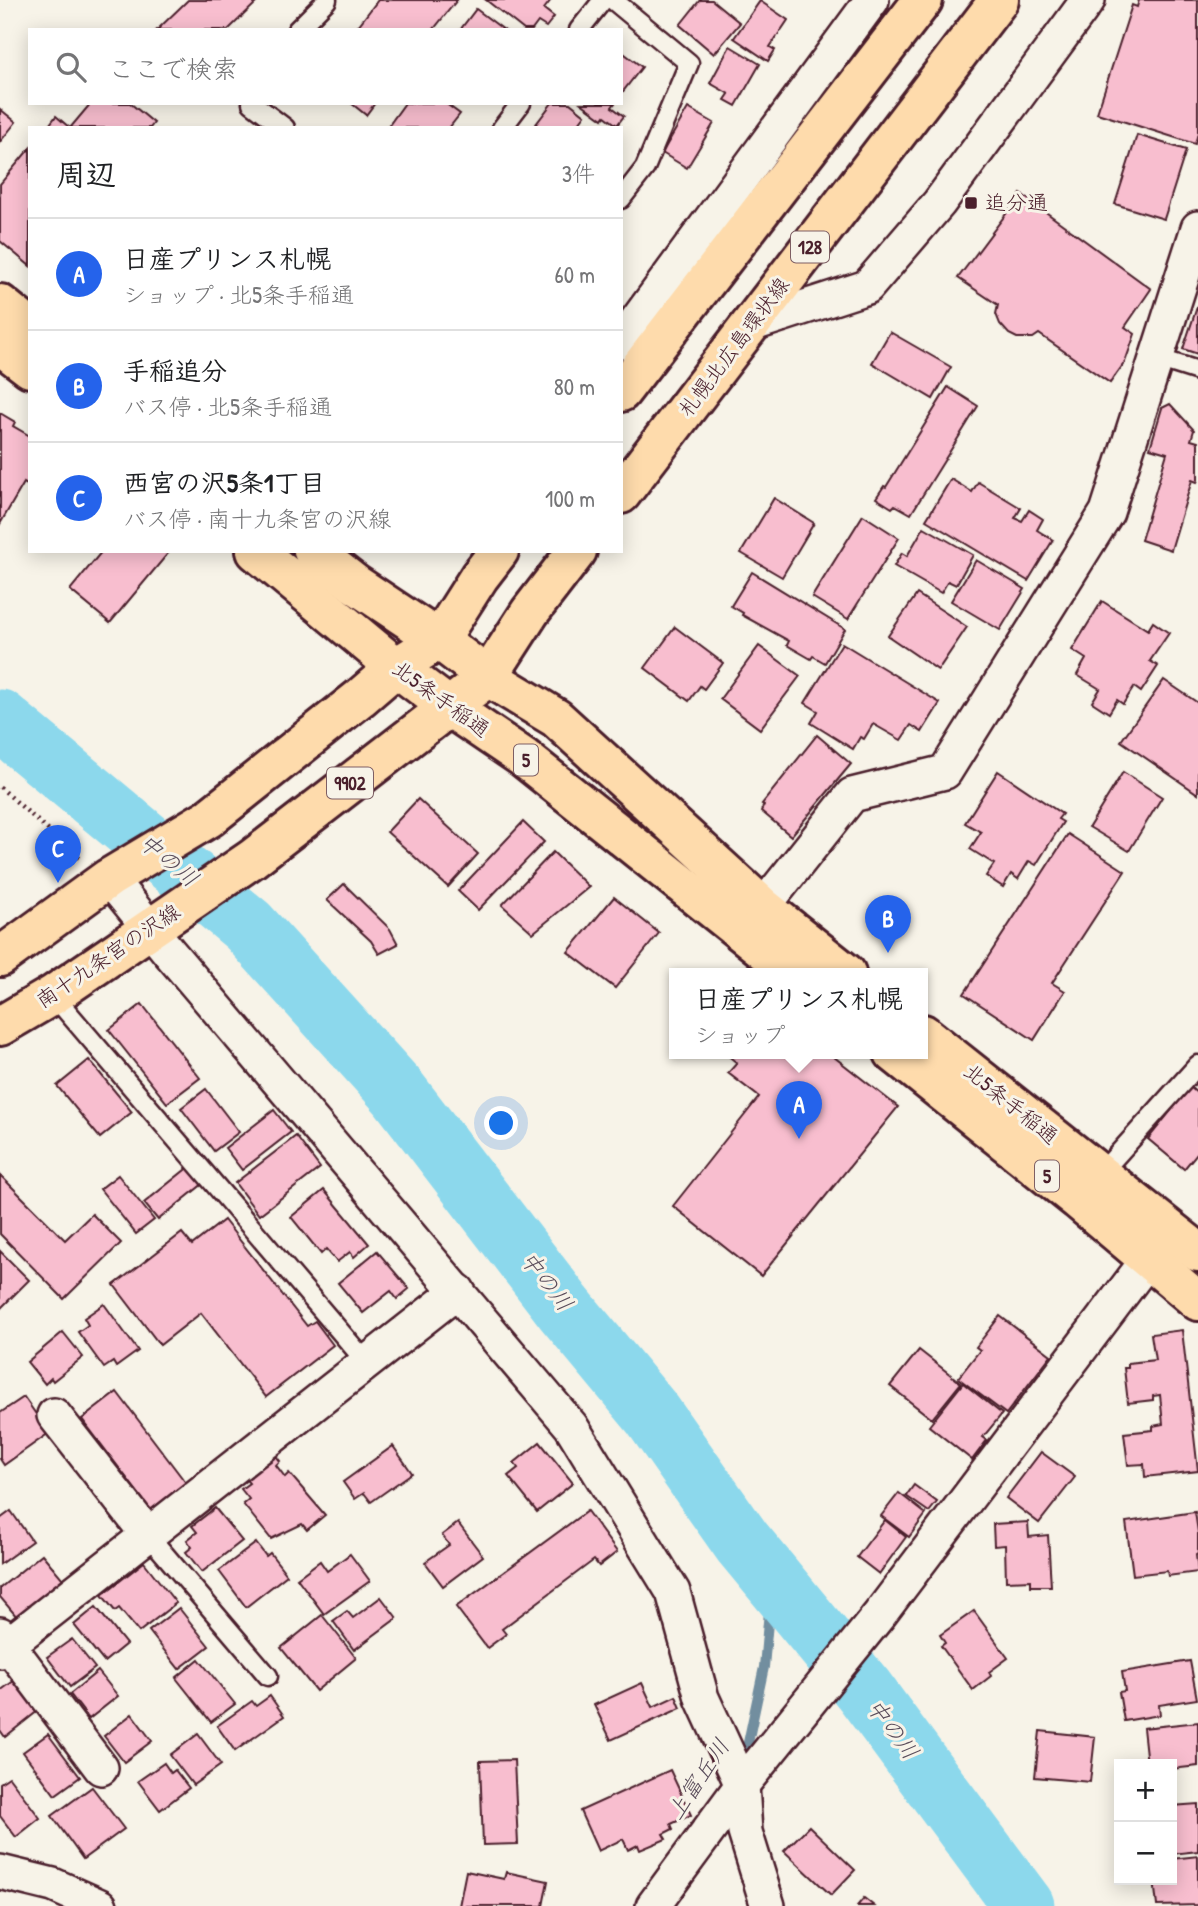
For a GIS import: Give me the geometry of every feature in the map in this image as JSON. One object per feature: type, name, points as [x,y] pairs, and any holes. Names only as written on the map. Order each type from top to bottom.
[{"type":"main road","points":[[623,389],[923,0]]},
{"type":"main road","name":"札幌北広島環状線","points":[[623,491],[999,0]]},
{"type":"main road","points":[[0,304],[28,326]]},
{"type":"main road","points":[[0,345],[28,366]]},
{"type":"main road","name":"北5条手稲通","points":[[258,553],[396,667],[524,758],[787,968]]},
{"type":"main road","name":"5","points":[[316,553],[355,584],[439,640],[488,677],[556,718],[763,907],[840,968]]},
{"type":"main road","points":[[0,957],[102,873],[209,818],[396,667],[439,640],[497,553]]},
{"type":"main road","points":[[449,707],[488,677],[530,612],[575,553]]},
{"type":"main road","name":"南十九条宮の沢線","points":[[0,1026],[53,995],[252,859],[449,707]]},
{"type":"main road","name":"北5条手稲通","points":[[928,1038],[1198,1252]]},
{"type":"main road","name":"北5条手稲通","points":[[901,1059],[1149,1258],[1198,1301]]},
{"type":"street","points":[[623,339],[872,0]]},
{"type":"street","points":[[750,325],[867,287],[939,203],[1088,0]]},
{"type":"street","points":[[763,907],[852,795],[945,772],[1107,512],[1198,228]]},
{"type":"street","points":[[102,873],[571,1426],[673,1592],[702,1698],[742,1785],[745,1832],[768,1906]]},
{"type":"street","points":[[653,1906],[742,1785],[880,1614],[1149,1258]]},
{"type":"street","points":[[101,1768],[3,1644],[148,1535],[458,1292]]},
{"type":"street","points":[[54,1415],[148,1535]]},
{"type":"street","points":[[0,1872],[53,1885],[100,1906]]},
{"type":"lane","points":[[299,28],[327,0]]},
{"type":"lane","points":[[581,28],[603,0]]},
{"type":"lane","points":[[613,0],[689,63],[645,168],[623,196]]},
{"type":"lane","points":[[256,105],[282,126]]},
{"type":"lane","points":[[504,126],[519,105]]},
{"type":"lane","points":[[1157,358],[1198,371]]},
{"type":"lane","points":[[53,995],[367,1363]]},
{"type":"lane","points":[[1100,1174],[1198,1065]]},
{"type":"lane","points":[[148,1535],[268,1676]]},
{"type":"path","points":[[0,787],[102,873]]},
{"type":"building","points":[[188,0],[259,0],[230,28],[159,28]]},
{"type":"building","points":[[378,0],[457,0],[435,28],[357,28]]},
{"type":"building","points":[[486,0],[551,0],[544,9],[554,17],[546,27],[538,22],[534,28],[521,28]]},
{"type":"building","points":[[700,0],[712,0],[740,23],[714,54],[680,25]]},
{"type":"building","points":[[1139,0],[1198,0],[1198,133],[1195,144],[1097,113],[1132,5],[1137,7]]},
{"type":"building","points":[[760,1],[788,20],[770,47],[775,50],[768,61],[734,38]]},
{"type":"building","points":[[476,9],[501,28],[462,28]]},
{"type":"building","points":[[730,46],[760,64],[736,106],[725,100],[729,94],[710,83]]},
{"type":"building","points":[[623,53],[642,67],[623,91]]},
{"type":"building","points":[[89,105],[132,105],[154,123],[152,126],[72,126]]},
{"type":"building","points":[[354,105],[374,105],[366,115]]},
{"type":"building","points":[[404,105],[448,105],[460,114],[451,126],[388,126]]},
{"type":"building","points":[[550,105],[572,105],[585,115],[579,123],[583,126],[535,126]]},
{"type":"building","points":[[584,105],[614,105],[612,107],[624,116],[617,125],[605,116],[603,119]]},
{"type":"building","points":[[688,108],[714,123],[687,168],[662,153]]},
{"type":"building","points":[[0,109],[16,122],[0,142]]},
{"type":"building","points":[[56,116],[68,126],[48,126]]},
{"type":"building","points":[[1137,135],[1186,150],[1164,219],[1115,204]]},
{"type":"building","points":[[28,150],[28,264],[0,241],[0,184]]},
{"type":"building","points":[[1021,194],[1151,289],[1125,327],[1135,334],[1125,362],[1110,383],[1039,334],[1033,338],[1017,338],[1009,334],[996,314],[998,305],[958,278]]},
{"type":"building","points":[[1198,307],[1198,354],[1183,349]]},
{"type":"building","points":[[890,332],[951,367],[933,399],[872,363]]},
{"type":"building","points":[[948,387],[978,406],[911,514],[895,505],[892,508],[876,498],[884,486],[886,487]]},
{"type":"building","points":[[1170,404],[1194,430],[1191,440],[1198,442],[1198,480],[1192,480],[1171,550],[1141,540],[1167,453],[1150,448],[1162,408]]},
{"type":"building","points":[[0,413],[15,422],[13,426],[28,435],[28,486],[24,483],[0,524]]},
{"type":"building","points":[[951,479],[972,492],[978,482],[1021,508],[1015,518],[1022,521],[1029,510],[1043,519],[1037,530],[1053,540],[1028,581],[926,520]]},
{"type":"building","points":[[774,498],[814,523],[782,577],[741,553]]},
{"type":"building","points":[[863,515],[899,538],[848,619],[812,597]]},
{"type":"building","points":[[924,527],[973,555],[956,585],[948,581],[941,593],[894,566],[902,553],[907,556]]},
{"type":"building","points":[[100,553],[168,553],[110,623],[70,590]]},
{"type":"building","points":[[976,560],[1025,589],[1000,630],[951,601]]},
{"type":"building","points":[[752,572],[845,629],[825,663],[813,656],[811,659],[787,645],[789,641],[731,606]]},
{"type":"building","points":[[917,594],[967,627],[938,670],[888,636]]},
{"type":"building","points":[[1102,601],[1148,630],[1153,622],[1169,633],[1150,661],[1158,666],[1141,692],[1134,687],[1123,704],[1117,700],[1109,713],[1092,702],[1100,689],[1077,675],[1086,659],[1072,650]]},
{"type":"building","points":[[675,627],[723,663],[704,689],[700,686],[689,701],[645,668]]},
{"type":"building","points":[[842,643],[940,703],[922,732],[911,725],[901,740],[873,724],[864,739],[860,737],[853,749],[811,723],[818,711],[805,703]]},
{"type":"building","points":[[759,646],[800,676],[760,729],[720,699]]},
{"type":"building","points":[[1164,680],[1198,703],[1198,794],[1121,741]]},
{"type":"building","points":[[817,735],[851,764],[791,836],[761,811],[764,805],[762,804]]},
{"type":"building","points":[[998,771],[1062,814],[1058,819],[1063,822],[1036,865],[1029,861],[1018,879],[1011,874],[1003,887],[986,876],[994,864],[970,849],[981,832],[965,823]]},
{"type":"building","points":[[1123,772],[1162,797],[1129,851],[1089,827]]},
{"type":"building","points":[[418,799],[478,854],[448,887],[387,832]]},
{"type":"building","points":[[523,822],[544,842],[478,910],[458,891]]},
{"type":"building","points":[[1068,834],[1125,871],[1052,983],[1065,991],[1034,1040],[964,994]]},
{"type":"building","points":[[553,852],[589,887],[533,933],[502,905]]},
{"type":"building","points":[[344,884],[390,929],[398,944],[379,954],[371,941],[327,900]]},
{"type":"building","points":[[614,897],[659,933],[615,988],[568,952]]},
{"type":"building","points":[[142,1004],[200,1078],[167,1103],[109,1030]]},
{"type":"building","points":[[732,1059],[837,1059],[898,1107],[761,1276],[673,1206],[759,1097],[728,1073],[737,1063]]},
{"type":"building","points":[[89,1060],[132,1112],[100,1138],[57,1086]]},
{"type":"building","points":[[1190,1087],[1198,1094],[1198,1152],[1184,1169],[1148,1139]]},
{"type":"building","points":[[206,1089],[239,1132],[214,1151],[181,1108]]},
{"type":"building","points":[[274,1110],[291,1132],[242,1170],[225,1148]]},
{"type":"building","points":[[296,1136],[320,1168],[259,1215],[235,1183]]},
{"type":"building","points":[[190,1166],[204,1183],[158,1220],[144,1203]]},
{"type":"building","points":[[0,1175],[65,1240],[92,1214],[121,1243],[64,1299],[0,1234]]},
{"type":"building","points":[[118,1175],[154,1220],[136,1234],[100,1189]]},
{"type":"building","points":[[324,1190],[369,1244],[354,1257],[350,1252],[337,1262],[326,1249],[321,1254],[291,1217]]},
{"type":"building","points":[[224,1220],[307,1326],[315,1321],[333,1345],[266,1397],[201,1313],[160,1345],[114,1285],[182,1233],[192,1245]]},
{"type":"building","points":[[0,1251],[29,1280],[0,1309]]},
{"type":"building","points":[[377,1251],[409,1289],[397,1299],[391,1291],[363,1313],[338,1283]]},
{"type":"building","points":[[104,1304],[138,1351],[116,1367],[113,1362],[104,1368],[78,1332],[88,1325],[84,1318]]},
{"type":"building","points":[[1000,1316],[1051,1355],[1006,1414],[958,1378],[980,1350],[976,1347]]},
{"type":"building","points":[[1182,1330],[1198,1471],[1145,1477],[1144,1464],[1128,1465],[1124,1433],[1153,1430],[1153,1426],[1163,1424],[1160,1395],[1153,1396],[1153,1400],[1128,1403],[1124,1368],[1128,1368],[1128,1363],[1155,1360],[1151,1334]]},
{"type":"building","points":[[63,1332],[83,1357],[53,1381],[51,1378],[45,1384],[27,1362]]},
{"type":"building","points":[[919,1350],[961,1383],[932,1419],[890,1386]]},
{"type":"building","points":[[963,1383],[1002,1414],[983,1437],[987,1440],[972,1460],[929,1426]]},
{"type":"building","points":[[117,1392],[186,1483],[151,1510],[82,1419]]},
{"type":"building","points":[[24,1397],[49,1433],[4,1465],[0,1459],[0,1413]]},
{"type":"building","points":[[540,1442],[573,1483],[537,1512],[508,1476],[518,1468],[514,1463]]},
{"type":"building","points":[[393,1446],[412,1473],[371,1502],[364,1493],[355,1499],[343,1482]]},
{"type":"building","points":[[273,1452],[280,1461],[276,1465],[285,1477],[289,1473],[325,1515],[307,1530],[302,1524],[271,1539],[243,1504],[249,1499],[241,1489],[249,1483],[243,1476]]},
{"type":"building","points":[[1041,1452],[1075,1477],[1039,1523],[1006,1498]]},
{"type":"building","points":[[914,1485],[937,1502],[929,1512],[906,1496]]},
{"type":"building","points":[[899,1493],[926,1514],[909,1537],[881,1516]]},
{"type":"building","points":[[215,1508],[242,1541],[202,1572],[186,1552],[192,1547],[187,1540],[197,1532],[192,1526]]},
{"type":"building","points":[[11,1511],[32,1541],[0,1564],[0,1519]]},
{"type":"building","points":[[587,1511],[617,1552],[599,1566],[594,1560],[502,1629],[506,1634],[487,1648],[456,1607]]},
{"type":"building","points":[[1195,1512],[1198,1572],[1168,1576],[1167,1571],[1133,1575],[1126,1522]]},
{"type":"building","points":[[885,1520],[906,1537],[879,1574],[857,1557]]},
{"type":"building","points":[[1028,1522],[1029,1537],[1048,1535],[1051,1586],[1031,1586],[1031,1580],[1006,1581],[1005,1545],[994,1546],[993,1524]]},
{"type":"building","points":[[458,1523],[483,1556],[443,1586],[425,1562],[449,1545],[442,1535]]},
{"type":"building","points":[[256,1543],[266,1556],[270,1553],[287,1575],[246,1607],[219,1571]]},
{"type":"building","points":[[42,1554],[63,1579],[17,1617],[0,1597],[0,1588]]},
{"type":"building","points":[[350,1554],[370,1581],[324,1614],[297,1578],[320,1561],[327,1571]]},
{"type":"building","points":[[144,1562],[176,1603],[139,1632],[119,1608],[115,1611],[102,1595]]},
{"type":"building","points":[[381,1597],[397,1618],[354,1650],[333,1621],[347,1611],[353,1618]]},
{"type":"building","points":[[96,1607],[126,1644],[104,1662],[74,1625]]},
{"type":"building","points":[[179,1608],[209,1646],[179,1669],[149,1631]]},
{"type":"building","points":[[974,1611],[1008,1658],[989,1672],[991,1676],[973,1690],[941,1646],[945,1643],[940,1635]]},
{"type":"building","points":[[322,1615],[356,1658],[316,1691],[281,1648]]},
{"type":"building","points":[[72,1639],[95,1668],[70,1687],[47,1657]]},
{"type":"building","points":[[199,1659],[235,1704],[211,1722],[176,1678]]},
{"type":"building","points":[[1190,1661],[1197,1699],[1159,1705],[1160,1715],[1124,1721],[1119,1692],[1125,1691],[1122,1672]]},
{"type":"building","points":[[98,1671],[118,1696],[89,1719],[70,1694]]},
{"type":"building","points":[[15,1680],[39,1710],[5,1737],[0,1730],[0,1691]]},
{"type":"building","points":[[642,1683],[653,1707],[676,1696],[681,1708],[611,1740],[594,1705]]},
{"type":"building","points":[[270,1696],[284,1716],[235,1751],[217,1726],[252,1701],[256,1706]]},
{"type":"building","points":[[132,1714],[152,1741],[124,1762],[104,1736]]},
{"type":"building","points":[[1198,1722],[1198,1766],[1177,1768],[1177,1759],[1146,1759],[1143,1728]]},
{"type":"building","points":[[1040,1731],[1095,1737],[1090,1782],[1035,1777]]},
{"type":"building","points":[[48,1734],[80,1777],[55,1795],[23,1752]]},
{"type":"building","points":[[198,1734],[221,1765],[193,1785],[170,1755]]},
{"type":"building","points":[[514,1760],[518,1844],[483,1845],[480,1761]]},
{"type":"building","points":[[164,1763],[171,1773],[175,1770],[189,1788],[160,1810],[138,1781]]},
{"type":"building","points":[[670,1770],[691,1815],[671,1824],[673,1829],[663,1834],[666,1839],[640,1850],[638,1845],[628,1850],[623,1839],[598,1851],[580,1811]]},
{"type":"building","points":[[9,1777],[40,1818],[16,1837],[0,1816],[0,1783]]},
{"type":"building","points":[[92,1787],[124,1829],[83,1859],[52,1816]]},
{"type":"building","points":[[1198,1804],[1198,1851],[1177,1853],[1177,1806]]},
{"type":"building","points":[[809,1826],[855,1870],[831,1895],[784,1851]]},
{"type":"building","points":[[1198,1856],[1198,1905],[1157,1906],[1155,1885],[1177,1885],[1177,1858]]},
{"type":"building","points":[[466,1871],[504,1879],[506,1872],[548,1881],[543,1906],[459,1906]]},
{"type":"building","points":[[864,1898],[874,1906],[857,1906]]},
{"type":"waterway","name":"中の川","points":[[0,720],[248,926],[398,1092],[564,1308],[652,1414],[742,1542],[864,1690],[1024,1906]]},
{"type":"waterway","name":"上富丘川","points":[[739,1762],[746,1752],[764,1667],[772,1577]]},
{"type":"place","name":"追分通","points":[[971,203]]},
{"type":"place","name":"西宮の沢5条1丁目","points":[[58,883]]},
{"type":"place","name":"手稲追分","points":[[888,953]]},
{"type":"place","name":"日産プリンス札幌","points":[[799,1139]]}]
